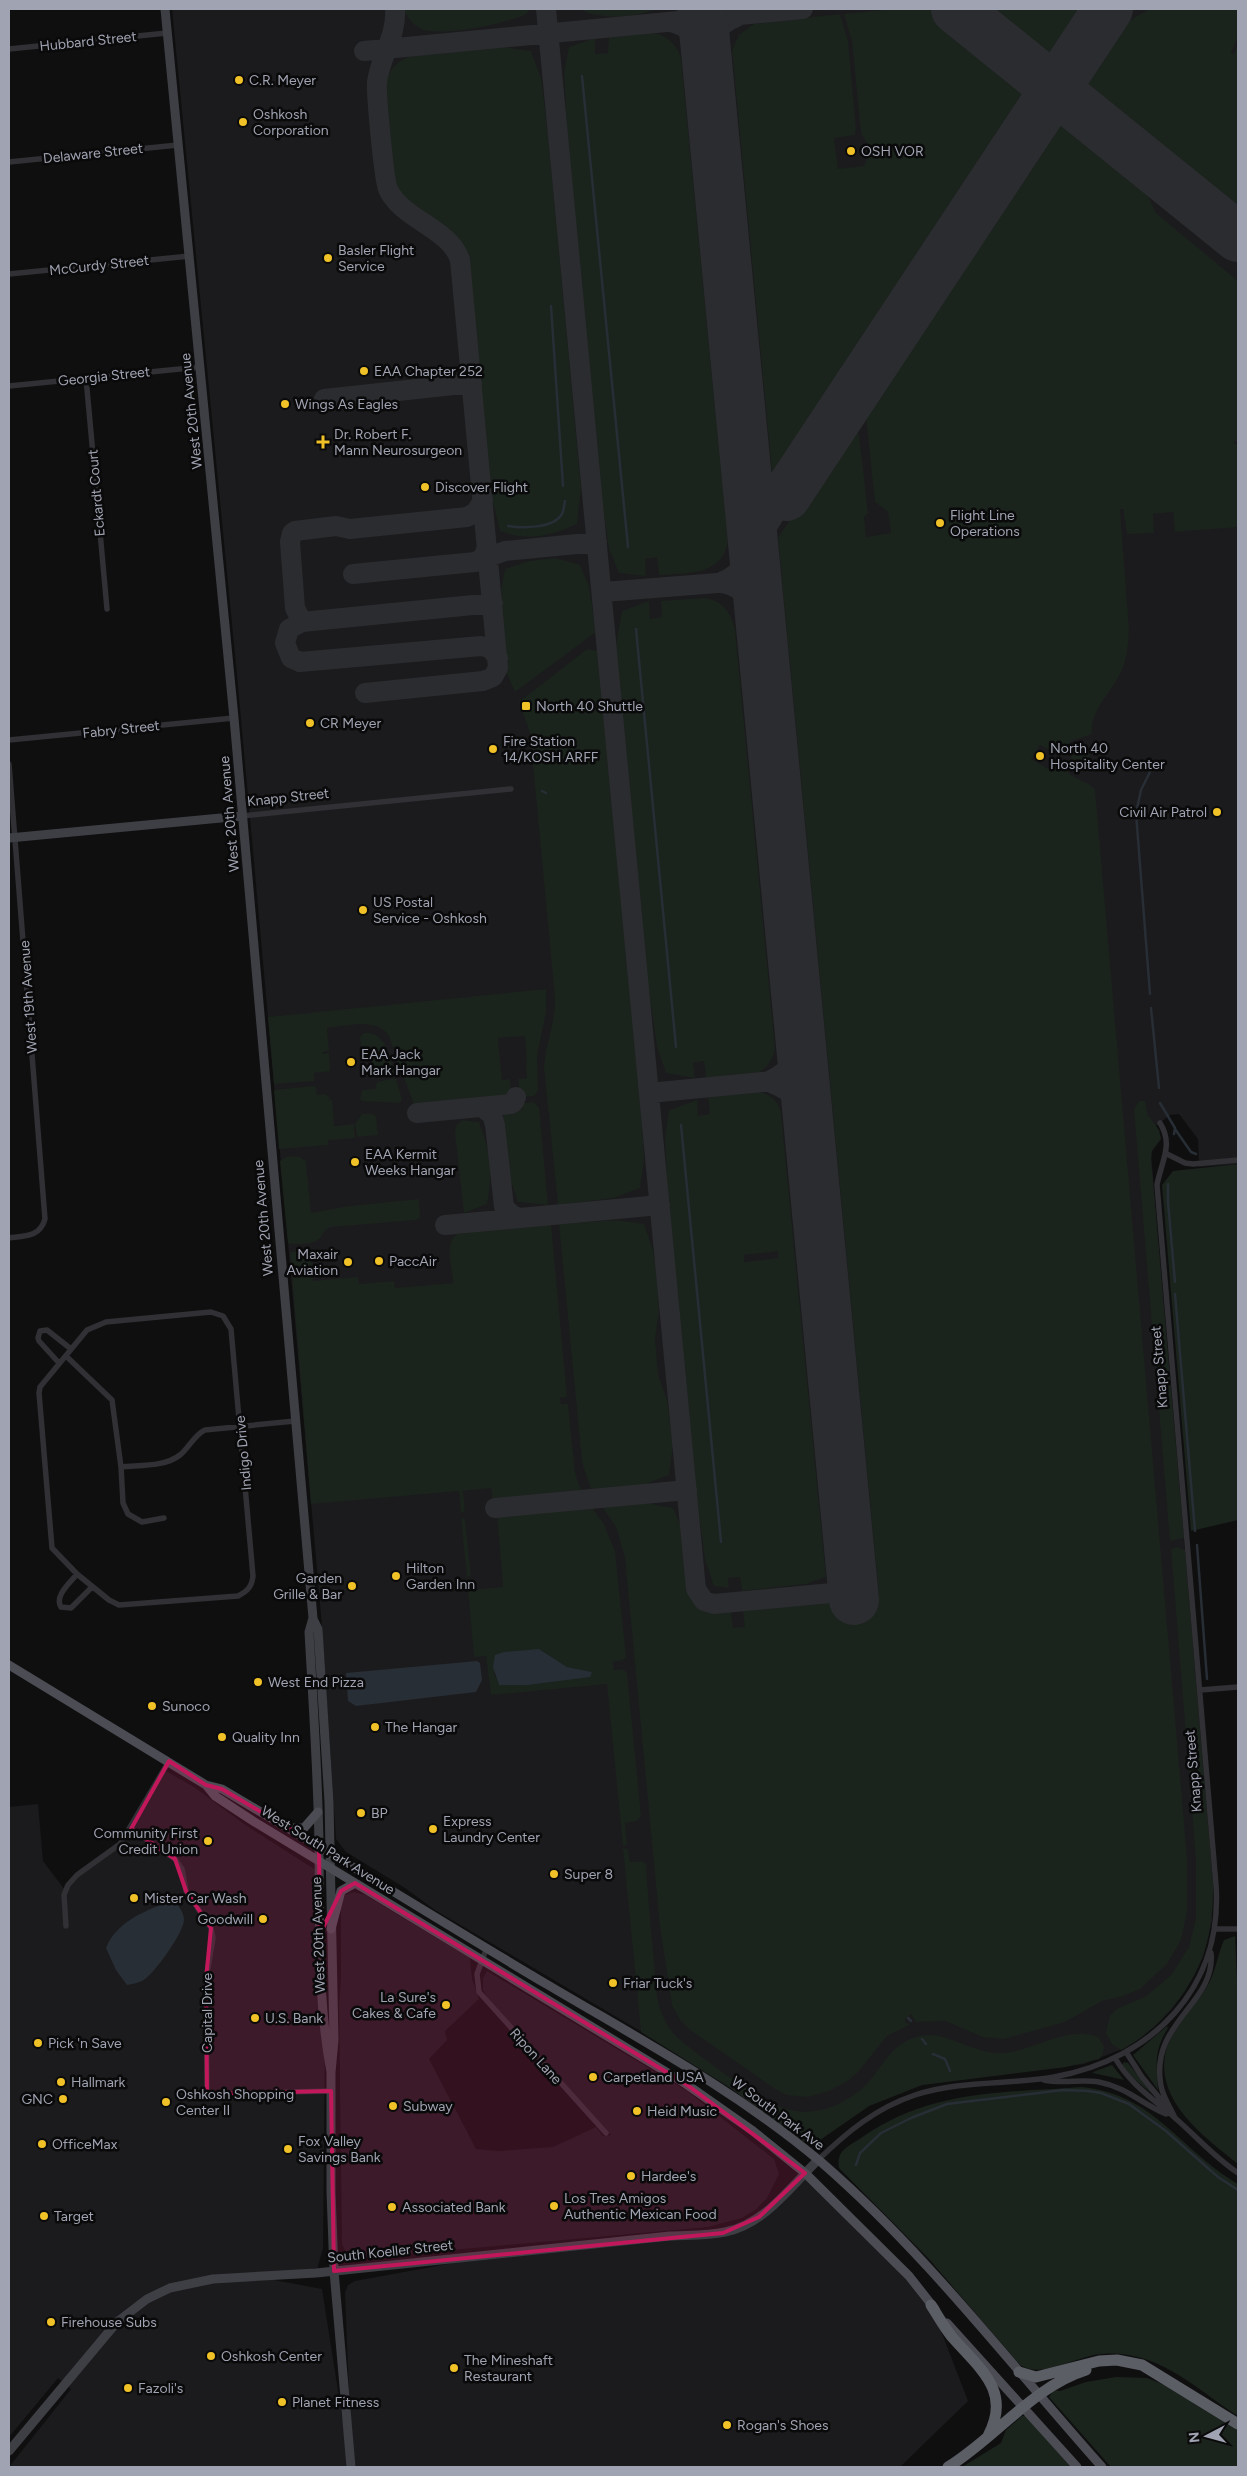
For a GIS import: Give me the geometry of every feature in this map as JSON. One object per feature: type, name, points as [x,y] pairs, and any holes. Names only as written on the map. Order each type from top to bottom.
[{"type":"highway","points":[[931,2305],[950,2335],[991,2382],[994,2388],[997,2413],[984,2443]]},
{"type":"highway","points":[[1019,2372],[1036,2377],[1083,2364],[1117,2360],[1142,2365],[1238,2424]]},
{"type":"highway","points":[[948,2467],[984,2443],[1051,2385],[1088,2369],[1113,2366],[1150,2369]]},
{"type":"main road","name":"West 20th Avenue","points":[[165,9],[234,718],[312,1618],[309,1632],[318,1812],[325,2040],[331,2072]]},
{"type":"main road","name":"Knapp Street","points":[[12,838],[242,816]]},
{"type":"main road","name":"West 20th Avenue","points":[[312,1618],[318,1629],[324,1708],[330,1853],[334,2040],[331,2072],[334,2271],[351,2467]]},
{"type":"main road","name":"West South Park Avenue","points":[[9,1665],[169,1761],[206,1785],[215,1796],[319,1862],[482,1959]]},
{"type":"main road","name":"West South Park Avenue","points":[[206,1785],[222,1789],[445,1923]]},
{"type":"main road","points":[[286,1827],[304,1828],[318,1812]]},
{"type":"main road","points":[[331,1929],[341,1891],[356,1883]]},
{"type":"main road","name":"W South Park Ave","points":[[445,1923],[728,2091],[818,2160],[909,2246],[1102,2467]]},
{"type":"main road","points":[[482,1959],[686,2084],[753,2131],[805,2173],[909,2276],[931,2305],[1078,2467]]},
{"type":"main road","name":"South Koeller Street","points":[[9,2451],[118,2322],[147,2299],[170,2288],[195,2282],[334,2271],[670,2236],[723,2233],[760,2217],[818,2160]]},
{"type":"street","name":"Hubbard Street","points":[[9,48],[167,33]]},
{"type":"street","name":"Delaware Street","points":[[9,162],[178,145]]},
{"type":"street","name":"McCurdy Street","points":[[9,274],[190,256]]},
{"type":"street","name":"Georgia Street","points":[[9,386],[200,367]]},
{"type":"street","name":"Eckardt Court","points":[[86,378],[107,609]]},
{"type":"street","name":"Fabry Street","points":[[9,740],[234,718]]},
{"type":"street","name":"West 19th Avenue","points":[[9,764],[12,838],[45,1219],[41,1228],[30,1236],[9,1238]]},
{"type":"street","name":"Knapp Street","points":[[242,816],[511,789]]},
{"type":"street","name":"Knapp Street","points":[[818,2160],[843,2136],[870,2116],[916,2095],[949,2087],[1040,2079],[1072,2073],[1115,2058],[1162,2025],[1182,2003],[1201,1977],[1211,1947],[1215,1929],[1216,1885],[1158,1186],[1167,1154],[1166,1135],[1160,1123]]},
{"type":"street","points":[[1167,1154],[1185,1163],[1193,1164],[1238,1160]]},
{"type":"street","name":"Indigo Drive","points":[[216,1313],[227,1320],[231,1329],[254,1576],[249,1589],[238,1596],[126,1606],[112,1603],[55,1554],[51,1541],[38,1392],[43,1381],[66,1356],[87,1330],[102,1323],[216,1313]]},
{"type":"street","points":[[58,1363],[39,1341],[40,1331],[47,1330],[70,1349]]},
{"type":"street","points":[[66,1356],[112,1400],[121,1467],[123,1503],[128,1514],[142,1522],[164,1518]]},
{"type":"street","points":[[121,1467],[171,1461],[201,1432],[295,1421]]},
{"type":"street","points":[[77,1574],[60,1597],[58,1604],[61,1607],[71,1608],[92,1586]]},
{"type":"street","points":[[1200,1690],[1238,1687]]},
{"type":"street","points":[[66,1926],[64,1895],[68,1885],[77,1875],[112,1852],[131,1829],[169,1761]]},
{"type":"street","name":"Capital Drive","points":[[131,1829],[175,1859],[182,1869],[186,1891],[211,1928],[213,1938],[206,1979],[207,2094],[331,2091]]},
{"type":"street","points":[[1215,1929],[1238,1929]]},
{"type":"street","points":[[482,1959],[487,1947]]},
{"type":"street","points":[[1175,2118],[1161,2087],[1159,2063],[1161,2052],[1172,2029],[1206,1980],[1212,1963],[1211,1947]]},
{"type":"street","name":"Ripon Lane","points":[[482,1959],[477,1974],[479,1992],[606,2133]]},
{"type":"street","points":[[1126,2052],[1175,2118]]},
{"type":"street","points":[[1115,2058],[1138,2089],[1175,2118],[1208,2150],[1238,2173]]},
{"type":"street","points":[[1040,2079],[1054,2082],[1088,2081],[1110,2085],[1131,2092],[1157,2110],[1175,2118]]},
{"type":"highlighted area","points":[[169,1761],[206,1785],[222,1789],[319,1846],[320,1934],[341,1891],[355,1883],[686,2084],[805,2173],[759,2217],[723,2233],[334,2271],[331,2091],[207,2094],[206,1979],[211,1928],[186,1891],[175,1859],[131,1829]]},
{"type":"shaded area","points":[[172,9],[1238,9],[1238,1164],[1199,1167],[1198,1139],[1179,1114],[1170,1115],[1156,1126],[1161,1139],[1151,1153],[1213,1883],[1212,1921],[1203,1957],[1186,1989],[1172,2009],[1153,2028],[1125,2048],[1084,2064],[922,2085],[869,2106],[820,2140],[809,2143],[803,2141],[686,2058],[435,1910],[405,1888],[346,1852],[336,1839],[322,1626],[268,1017],[237,675]]},
{"type":"shaded area","points":[[404,9],[529,9],[527,14],[492,25],[440,32],[425,30],[417,26],[407,17]]},
{"type":"shaded area","points":[[579,9],[656,9],[628,16],[607,16],[587,13]]},
{"type":"shaded area","points":[[897,9],[929,9],[1033,92],[773,483],[732,50],[739,35],[754,24],[840,14],[848,41],[856,129],[855,135],[834,138],[838,169],[864,166],[870,149],[861,133],[852,41],[844,14]]},
{"type":"shaded area","points":[[987,9],[1088,9],[1065,45],[1053,55],[1046,57],[987,12]]},
{"type":"shaded area","points":[[1151,9],[1238,9],[1238,36],[1231,53],[1234,54],[1238,44],[1238,214],[1084,89],[1083,81],[1089,67],[1106,44],[1133,18]]},
{"type":"shaded area","points":[[648,32],[659,34],[669,39],[676,47],[681,58],[728,541],[725,552],[719,561],[711,567],[692,573],[659,575],[657,557],[645,559],[646,576],[619,573],[609,549],[600,488],[567,134],[564,73],[569,47],[595,38],[595,54],[608,53],[609,35]]},
{"type":"shaded area","points":[[503,47],[531,51],[541,78],[548,134],[581,488],[577,524],[558,532],[529,537],[500,531],[486,474],[465,257],[457,244],[404,201],[395,183],[386,112],[386,85],[389,73],[396,64],[410,56]]},
{"type":"shaded area","points":[[1068,122],[1142,182],[1156,213],[1238,281],[1238,441],[1234,441],[1234,444],[1238,444],[1238,527],[1175,532],[1173,512],[1153,514],[1154,533],[1127,534],[1123,509],[1120,509],[1129,630],[1128,648],[1122,671],[1097,711],[1092,726],[1092,734],[1071,741],[1062,756],[1040,745],[1031,759],[1048,769],[1053,762],[1095,789],[1187,1857],[1187,1912],[1181,1940],[1167,1964],[1140,1989],[1123,1996],[1102,2001],[1065,2022],[1004,2039],[983,2037],[945,2021],[916,2022],[911,2014],[905,2019],[906,2023],[911,2024],[887,2036],[858,2072],[848,2081],[829,2091],[808,2097],[787,2095],[775,2089],[690,2030],[680,2020],[672,2005],[660,1927],[625,1558],[616,1527],[601,1505],[646,1503],[673,1508],[683,1531],[688,1590],[691,1597],[695,1603],[705,1610],[717,1612],[731,1611],[733,1628],[745,1627],[743,1611],[879,1596],[778,538],[854,424],[859,435],[868,513],[864,517],[866,537],[891,533],[888,512],[875,502],[865,408],[1055,124]]},
{"type":"shaded area","points":[[555,558],[580,565],[589,586],[596,632],[515,692],[504,667],[500,596],[505,569],[529,561]]},
{"type":"shaded area","points":[[704,598],[716,601],[725,608],[735,629],[775,1048],[772,1059],[766,1067],[758,1072],[739,1077],[706,1078],[704,1061],[693,1063],[695,1078],[666,1073],[657,1047],[648,985],[616,644],[622,611],[649,601],[650,619],[662,617],[661,601]]},
{"type":"shaded area","points":[[587,649],[597,651],[641,1098],[644,1160],[640,1188],[614,1198],[558,1205],[544,1067],[554,1016],[555,998],[530,733],[519,702]]},
{"type":"shaded area","points":[[1082,747],[1089,752],[1091,771],[1081,771],[1072,764],[1071,756],[1074,750]]},
{"type":"shaded area","points":[[546,989],[546,1012],[537,1056],[538,1091],[534,1096],[523,1097],[520,1093],[518,1079],[527,1078],[525,1037],[523,1036],[498,1038],[502,1080],[510,1079],[511,1094],[509,1098],[414,1105],[388,1034],[375,1026],[359,1024],[327,1028],[329,1051],[322,1052],[323,1054],[329,1053],[330,1071],[314,1073],[314,1081],[274,1084],[268,1017]]},
{"type":"shaded area","points":[[364,1033],[372,1033],[383,1041],[395,1077],[388,1077],[384,1073],[377,1075],[373,1073],[371,1047],[361,1046],[360,1037]]},
{"type":"shaded area","points":[[396,1079],[402,1099],[400,1103],[362,1101],[360,1099],[362,1090],[375,1089],[377,1082]]},
{"type":"shaded area","points":[[316,1087],[317,1095],[325,1094],[330,1098],[328,1101],[332,1099],[334,1126],[354,1124],[355,1138],[328,1140],[328,1145],[279,1149],[274,1090]]},
{"type":"shaded area","points":[[754,1091],[768,1095],[775,1100],[780,1108],[826,1577],[806,1584],[742,1591],[740,1577],[728,1578],[729,1588],[714,1586],[705,1560],[688,1414],[668,1197],[665,1138],[669,1110],[697,1100],[698,1116],[710,1114],[708,1097]],"holes":[[[778,1251],[778,1258],[744,1262],[744,1255]]]},
{"type":"shaded area","points":[[1139,1101],[1145,1101],[1148,1115],[1159,1130],[1161,1139],[1152,1150],[1151,1160],[1184,1538],[1170,1541],[1134,1109]]},
{"type":"shaded area","points":[[533,1102],[539,1107],[548,1205],[518,1202],[509,1176],[503,1111],[523,1109],[523,1103]]},
{"type":"shaded area","points":[[362,1114],[376,1116],[378,1135],[357,1137],[355,1124]]},
{"type":"shaded area","points":[[462,1120],[479,1122],[490,1163],[487,1204],[464,1213],[455,1134],[456,1126]]},
{"type":"shaded area","points":[[298,1156],[306,1161],[311,1213],[349,1206],[419,1199],[420,1218],[416,1220],[332,1227],[313,1242],[288,1243],[280,1161],[286,1157]]},
{"type":"shaded area","points":[[1238,1164],[1238,1520],[1191,1531],[1162,1185],[1173,1171]]},
{"type":"shaded area","points":[[616,1220],[644,1224],[653,1250],[658,1280],[659,1311],[655,1338],[658,1374],[667,1400],[673,1444],[669,1475],[646,1484],[592,1492],[582,1462],[559,1224]]},
{"type":"shaded area","points":[[551,1224],[567,1397],[560,1398],[561,1404],[568,1404],[575,1473],[582,1493],[493,1503],[491,1488],[463,1491],[465,1511],[461,1513],[459,1491],[311,1504],[290,1252],[310,1250],[313,1281],[358,1277],[359,1284],[394,1281],[395,1288],[453,1283],[450,1244],[457,1234]]},
{"type":"shaded area","points":[[590,1505],[604,1524],[615,1551],[626,1657],[623,1660],[613,1662],[614,1670],[623,1669],[627,1673],[641,1816],[637,1821],[625,1823],[627,1845],[623,1846],[607,1684],[491,1695],[486,1656],[474,1657],[467,1578],[471,1579],[472,1590],[503,1587],[497,1513]],"holes":[[[539,1649],[567,1667],[592,1672],[551,1682],[499,1685],[494,1673]]]},
{"type":"shaded area","points":[[461,1518],[465,1519],[471,1576],[467,1577]]},
{"type":"shaded area","points":[[1177,1547],[1185,1550],[1213,1883],[1211,1922],[1208,1940],[1202,1957],[1186,1989],[1175,2005],[1157,2024],[1121,2050],[1112,2044],[1106,2033],[1110,2015],[1118,2008],[1145,1997],[1171,1975],[1189,1947],[1196,1918],[1196,1860],[1171,1549]]},
{"type":"shaded area","points":[[539,1649],[567,1667],[592,1672],[590,1677],[527,1685],[499,1685],[493,1667],[495,1655],[504,1652]]},
{"type":"shaded area","points":[[477,1661],[480,1663],[482,1680],[476,1692],[356,1706],[348,1701],[346,1673]]},
{"type":"shaded area","name":"Oshkosh Shopping Center II","points":[[164,1770],[194,1787],[244,1824],[319,1872],[325,2040],[323,2248],[316,2273],[258,2277],[322,2289],[350,2467],[9,2467],[71,2389],[58,2378],[9,2437],[9,1807],[38,1804],[43,1861],[65,1890],[72,1880],[112,1852]]},
{"type":"shaded area","points":[[623,1848],[628,1849],[630,1862],[642,1861],[646,1864],[657,1995],[667,2024],[676,2037],[700,2056],[745,2088],[773,2104],[789,2110],[807,2112],[836,2105],[862,2088],[897,2047],[920,2036],[941,2036],[974,2048],[998,2053],[1011,2052],[1054,2038],[1087,2034],[1098,2037],[1104,2046],[1103,2054],[1099,2059],[1066,2067],[922,2085],[869,2106],[820,2140],[809,2143],[803,2141],[732,2089],[641,2032]]},
{"type":"shaded area","points":[[354,1892],[365,1895],[470,1958],[472,1979],[479,1999],[445,2031],[447,2040],[429,2059],[476,2149],[498,2151],[553,2147],[596,2127],[603,2136],[611,2135],[487,1997],[483,1990],[483,1978],[487,1971],[687,2091],[774,2159],[779,2174],[767,2198],[755,2210],[742,2218],[708,2227],[362,2258],[348,2256],[342,2244],[339,2005],[341,1908],[345,1895]]},
{"type":"shaded area","points":[[166,1903],[178,1905],[184,1920],[183,1926],[174,1943],[154,1971],[140,1982],[127,1985],[116,1970],[106,1948],[110,1940],[123,1925],[139,1914]]},
{"type":"shaded area","points":[[1235,1936],[1238,2001],[1238,2164],[1208,2140],[1181,2111],[1171,2095],[1165,2078],[1164,2059],[1174,2032],[1209,1983],[1224,1940]]},
{"type":"shaded area","points":[[1167,2026],[1168,2028],[1160,2044],[1157,2058],[1158,2090],[1133,2055]]},
{"type":"shaded area","points":[[1124,2062],[1128,2063],[1155,2096],[1129,2075],[1122,2065]]},
{"type":"shaded area","points":[[1112,2065],[1124,2080],[1093,2073],[1093,2072]]},
{"type":"shaded area","points":[[1081,2087],[1106,2091],[1128,2100],[1147,2111],[1199,2155],[1238,2184],[1238,2416],[1172,2371],[1143,2358],[1123,2354],[1104,2354],[1081,2358],[1046,2369],[1028,2369],[1020,2365],[929,2259],[839,2168],[839,2157],[848,2147],[887,2122],[939,2102],[994,2093]]},
{"type":"shaded area","points":[[805,2173],[931,2305],[968,2401],[901,2466],[352,2467],[345,2293],[348,2285],[355,2281],[508,2253],[593,2247],[746,2225]]},
{"type":"shaded area","points":[[1116,2377],[1147,2378],[1165,2385],[1238,2429],[1238,2467],[1111,2467],[1049,2397],[1054,2390],[1060,2391],[1086,2382]]},
{"type":"shaded area","points":[[1022,2416],[1026,2416],[1072,2467],[962,2467],[1001,2443],[1006,2430]]},
{"type":"waterway","points":[[582,76],[628,547]]},
{"type":"waterway","points":[[551,306],[563,486]]},
{"type":"waterway","points":[[508,526],[529,527],[552,522],[562,514],[565,501]]},
{"type":"waterway","points":[[636,629],[676,1047]]},
{"type":"waterway","points":[[1150,994],[1136,813],[1141,790],[1153,766]]},
{"type":"waterway","points":[[542,791],[546,793]]},
{"type":"waterway","points":[[1151,1008],[1159,1088]]},
{"type":"waterway","points":[[1160,1103],[1175,1128],[1174,1134]]},
{"type":"waterway","points":[[681,1125],[721,1542]]},
{"type":"waterway","points":[[1175,1129],[1191,1152],[1196,1154]]},
{"type":"waterway","points":[[1168,1184],[1175,1282]]},
{"type":"waterway","points":[[1175,1294],[1195,1531]]},
{"type":"waterway","points":[[1197,1545],[1207,1679]]},
{"type":"waterway","points":[[908,2018],[911,2021]]},
{"type":"waterway","points":[[922,2039],[926,2044]]},
{"type":"waterway","points":[[933,2054],[945,2059],[950,2071]]},
{"type":"waterway","points":[[856,2165],[860,2153],[881,2133],[911,2118],[947,2104],[1063,2090],[1088,2091],[1101,2093],[1129,2104],[1166,2131],[1218,2177],[1238,2190]]},
{"type":"taxiway","points":[[365,693],[483,681],[493,677],[498,668],[460,260],[455,249],[447,240],[403,208],[394,199],[386,182],[377,82],[381,64],[391,37],[395,9]]},
{"type":"taxiway","points":[[546,9],[696,1589],[704,1601],[714,1604],[853,1591]]},
{"type":"taxiway","points":[[364,51],[803,9]]},
{"type":"taxiway","points":[[971,9],[972,16],[984,31]]},
{"type":"taxiway","points":[[1100,21],[1110,9]]},
{"type":"taxiway","points":[[670,22],[690,31],[698,41],[707,61],[715,34],[724,24],[737,17]]},
{"type":"taxiway","points":[[324,399],[472,383]]},
{"type":"taxiway","points":[[753,550],[786,496]]},
{"type":"taxiway","points":[[302,622],[295,608],[290,542],[292,533],[295,531],[336,526],[350,529],[467,517],[476,512],[483,500]]},
{"type":"taxiway","points":[[721,582],[737,573],[746,560],[750,545],[751,527]]},
{"type":"taxiway","points":[[489,557],[505,551],[597,542]]},
{"type":"taxiway","points":[[353,574],[475,562],[483,558],[487,547]]},
{"type":"taxiway","points":[[603,592],[756,580]]},
{"type":"taxiway","points":[[722,583],[737,588],[743,593],[755,611],[760,625]]},
{"type":"taxiway","points":[[493,603],[302,622],[289,629],[285,643],[291,658],[300,662],[481,646],[490,648],[498,658]]},
{"type":"taxiway","points":[[769,1081],[787,1069],[792,1063],[797,1047],[798,1017]]},
{"type":"taxiway","points":[[649,1093],[804,1078]]},
{"type":"taxiway","points":[[769,1082],[788,1092],[800,1102],[806,1117],[810,1138]]},
{"type":"taxiway","points":[[417,1113],[511,1104],[516,1097]]},
{"type":"taxiway","points":[[482,1107],[492,1115],[495,1125],[504,1207],[512,1215],[519,1218]]},
{"type":"taxiway","points":[[445,1225],[660,1205]]},
{"type":"taxiway","points":[[495,1508],[687,1490]]},
{"type":"runway","points":[[702,9],[854,1600]]},
{"type":"runway","points":[[956,9],[1238,237]]},
{"type":"runway","points":[[786,496],[1108,9]]},
{"type":"place","name":"C.R. Meyer","points":[[239,80]]},
{"type":"place","name":"Oshkosh Corporation","points":[[243,122]]},
{"type":"place","name":"OSH VOR","points":[[851,151]]},
{"type":"place","name":"Basler Flight Service","points":[[328,258]]},
{"type":"place","name":"EAA Chapter 252","points":[[364,371]]},
{"type":"place","name":"Wings As Eagles","points":[[285,404]]},
{"type":"place","name":"Dr. Robert F. Mann Neurosurgeon","points":[[323,442]]},
{"type":"place","name":"Discover Flight","points":[[425,487]]},
{"type":"place","name":"Flight Line Operations","points":[[940,523]]},
{"type":"place","name":"North 40 Shuttle","points":[[526,706]]},
{"type":"place","name":"CR Meyer","points":[[310,723]]},
{"type":"place","name":"Fire Station 14/KOSH ARFF","points":[[493,749]]},
{"type":"place","name":"North 40 Hospitality Center","points":[[1040,756]]},
{"type":"place","name":"Civil Air Patrol","points":[[1217,812]]},
{"type":"place","name":"US Postal Service - Oshkosh","points":[[363,910]]},
{"type":"place","name":"EAA Jack Mark Hangar","points":[[351,1062]]},
{"type":"place","name":"EAA Kermit Weeks Hangar","points":[[355,1162]]},
{"type":"place","name":"PaccAir","points":[[379,1261]]},
{"type":"place","name":"Maxair Aviation","points":[[348,1262]]},
{"type":"place","name":"Hilton Garden Inn","points":[[396,1576]]},
{"type":"place","name":"Garden Grille & Bar","points":[[352,1586]]},
{"type":"place","name":"West End Pizza","points":[[258,1682]]},
{"type":"place","name":"Sunoco","points":[[152,1706]]},
{"type":"place","name":"The Hangar","points":[[375,1727]]},
{"type":"place","name":"Quality Inn","points":[[222,1737]]},
{"type":"place","name":"BP","points":[[361,1813]]},
{"type":"place","name":"Express Laundry Center","points":[[433,1829]]},
{"type":"place","name":"Community First Credit Union","points":[[208,1841]]},
{"type":"place","name":"Super 8","points":[[554,1874]]},
{"type":"place","name":"Mister Car Wash","points":[[134,1898]]},
{"type":"place","name":"Goodwill","points":[[263,1919]]},
{"type":"place","name":"Friar Tuck's","points":[[613,1983]]},
{"type":"place","name":"La Sure's Cakes & Cafe","points":[[446,2005]]},
{"type":"place","name":"U.S. Bank","points":[[255,2018]]},
{"type":"place","name":"Pick 'n Save","points":[[38,2043]]},
{"type":"place","name":"Carpetland USA","points":[[593,2077]]},
{"type":"place","name":"Hallmark","points":[[61,2082]]},
{"type":"place","name":"GNC","points":[[63,2099]]},
{"type":"place","name":"Oshkosh Shopping Center II","points":[[166,2102]]},
{"type":"place","name":"Subway","points":[[393,2106]]},
{"type":"place","name":"Heid Music","points":[[637,2111]]},
{"type":"place","name":"OfficeMax","points":[[42,2144]]},
{"type":"place","name":"Fox Valley Savings Bank","points":[[288,2149]]},
{"type":"place","name":"Hardee's","points":[[631,2176]]},
{"type":"place","name":"Los Tres Amigos Authentic Mexican Food","points":[[554,2206]]},
{"type":"place","name":"Associated Bank","points":[[392,2207]]},
{"type":"place","name":"Target","points":[[44,2216]]},
{"type":"place","name":"Firehouse Subs","points":[[51,2322]]},
{"type":"place","name":"Oshkosh Center","points":[[211,2356]]},
{"type":"place","name":"The Mineshaft Restaurant","points":[[454,2368]]},
{"type":"place","name":"Fazoli's","points":[[128,2388]]},
{"type":"place","name":"Planet Fitness","points":[[282,2402]]},
{"type":"place","name":"Rogan's Shoes","points":[[727,2425]]}]
